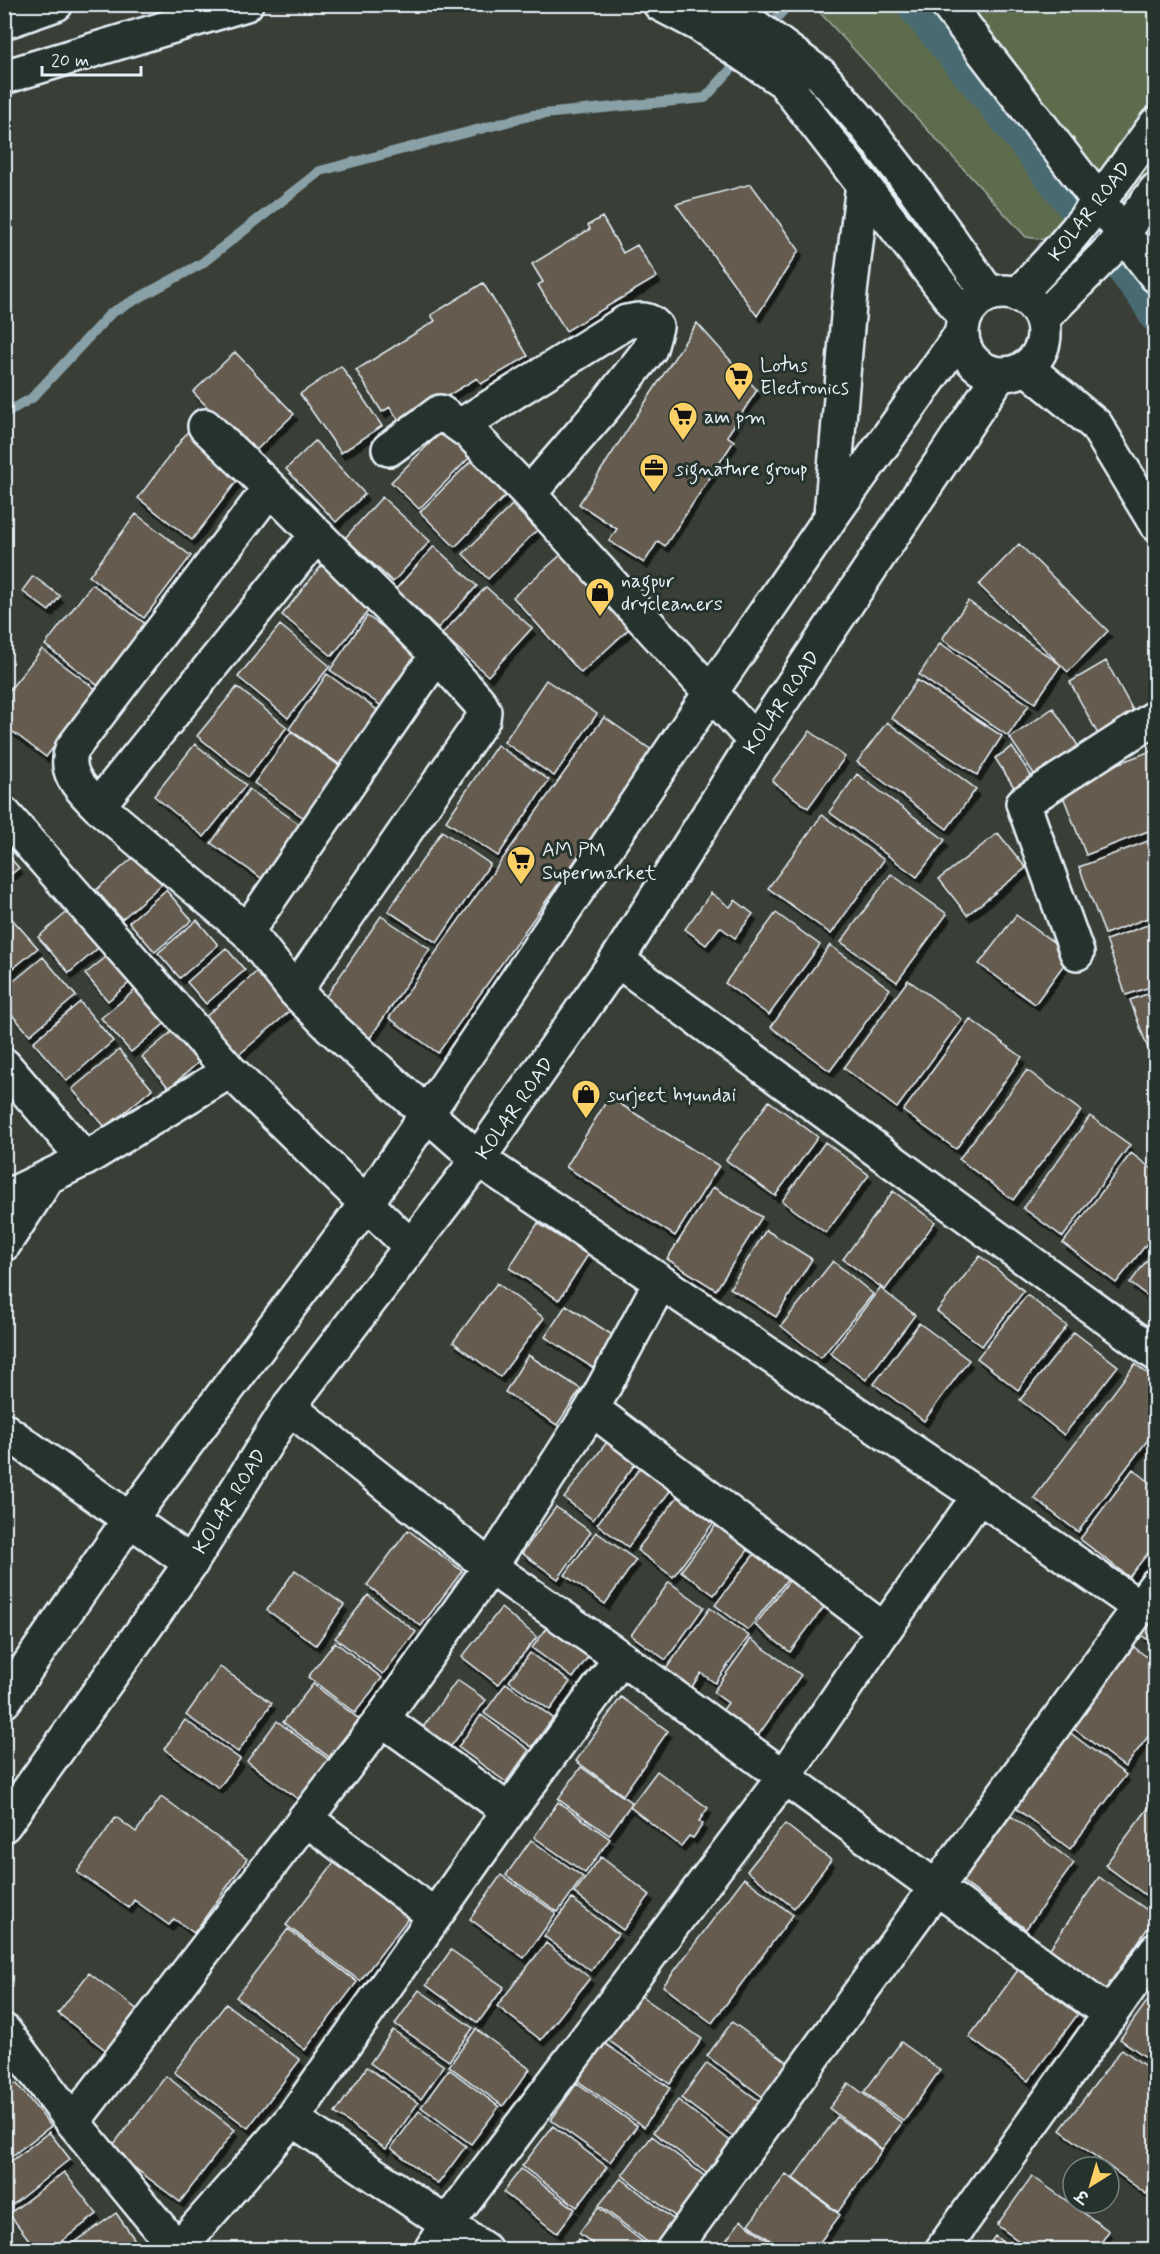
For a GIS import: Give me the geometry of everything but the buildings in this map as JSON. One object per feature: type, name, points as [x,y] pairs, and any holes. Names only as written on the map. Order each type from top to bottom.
[{"type":"street","points":[[4,22],[56,4]]},
{"type":"street","points":[[4,77],[246,4]]},
{"type":"street","points":[[660,4],[700,26],[783,81],[863,184],[963,325],[964,348],[973,361],[985,370],[1013,371],[1096,426],[1155,524]]},
{"type":"street","points":[[725,4],[821,75],[1003,294],[1035,306],[1042,320],[1045,339],[1039,355],[1013,371]]},
{"type":"street","points":[[948,4],[1096,207],[1117,241],[1155,276]]},
{"type":"street","name":"KOLAR ROAD","points":[[1003,294],[1042,270],[1096,207],[1155,124]]},
{"type":"street","points":[[831,517],[850,293],[863,184]]},
{"type":"street","name":"KOLAR ROAD","points":[[1042,320],[1117,241],[1153,199]]},
{"type":"street","points":[[4,1701],[130,1519],[366,1204],[711,692],[963,325],[975,303],[1003,294]]},
{"type":"street","points":[[460,426],[626,322],[644,319],[651,322],[656,327],[650,349],[605,406],[529,494]]},
{"type":"street","name":"KOLAR ROAD","points":[[4,1825],[191,1563],[290,1405],[478,1160],[617,960],[755,741],[970,419],[1013,371]]},
{"type":"street","points":[[389,448],[440,412],[470,433],[529,494],[755,741]]},
{"type":"street","points":[[205,426],[437,656],[479,702],[484,711],[483,719],[295,991]]},
{"type":"street","points":[[270,488],[72,749],[67,761],[80,787],[98,807],[247,931],[295,991],[331,1027],[478,1160],[979,1496],[1147,1596],[673,2250]]},
{"type":"street","points":[[98,807],[316,536]]},
{"type":"street","points":[[247,931],[437,656]]},
{"type":"street","points":[[1077,953],[1023,803],[1155,717]]},
{"type":"street","points":[[4,814],[230,1071],[410,1246]]},
{"type":"street","points":[[617,960],[1155,1354]]},
{"type":"street","points":[[4,1065],[85,1159]]},
{"type":"street","points":[[4,1198],[85,1159],[230,1071]]},
{"type":"street","points":[[4,1244],[48,1177]]},
{"type":"street","points":[[73,2122],[382,1719],[490,1568],[592,1409],[660,1283]]},
{"type":"street","points":[[290,1405],[295,1412],[490,1568],[621,1658],[1111,2015]]},
{"type":"street","points":[[592,1409],[884,1630]]},
{"type":"street","points":[[4,1430],[191,1563]]},
{"type":"street","points":[[439,2237],[784,1777],[979,1496]]},
{"type":"street","points":[[4,2031],[73,2122],[178,2249],[292,2119],[509,1811],[621,1658]]},
{"type":"street","points":[[382,1719],[509,1811]]},
{"type":"street","points":[[305,1818],[435,1916]]},
{"type":"street","points":[[942,2250],[1155,1950]]},
{"type":"street","points":[[292,2119],[439,2237],[484,2250]]},
{"type":"green space","points":[[813,5],[1155,5],[1155,255],[1026,237]]},
{"type":"waterway","points":[[766,30],[789,4]]},
{"type":"waterway","points":[[912,4],[1001,112],[1146,298],[1156,316]]},
{"type":"waterway","points":[[4,414],[32,398],[111,313],[201,264],[320,171],[533,115],[705,98],[741,58]]},
{"type":"place","name":"Lotus Electronics","points":[[739,402]]},
{"type":"place","name":"am pm","points":[[683,442]]},
{"type":"place","name":"signature group","points":[[654,494]]},
{"type":"place","name":"nagpur drycleaners","points":[[600,618]]},
{"type":"place","name":"AM PM Supermarket","points":[[521,886]]},
{"type":"place","name":"surjeet hyundai","points":[[586,1120]]}]
